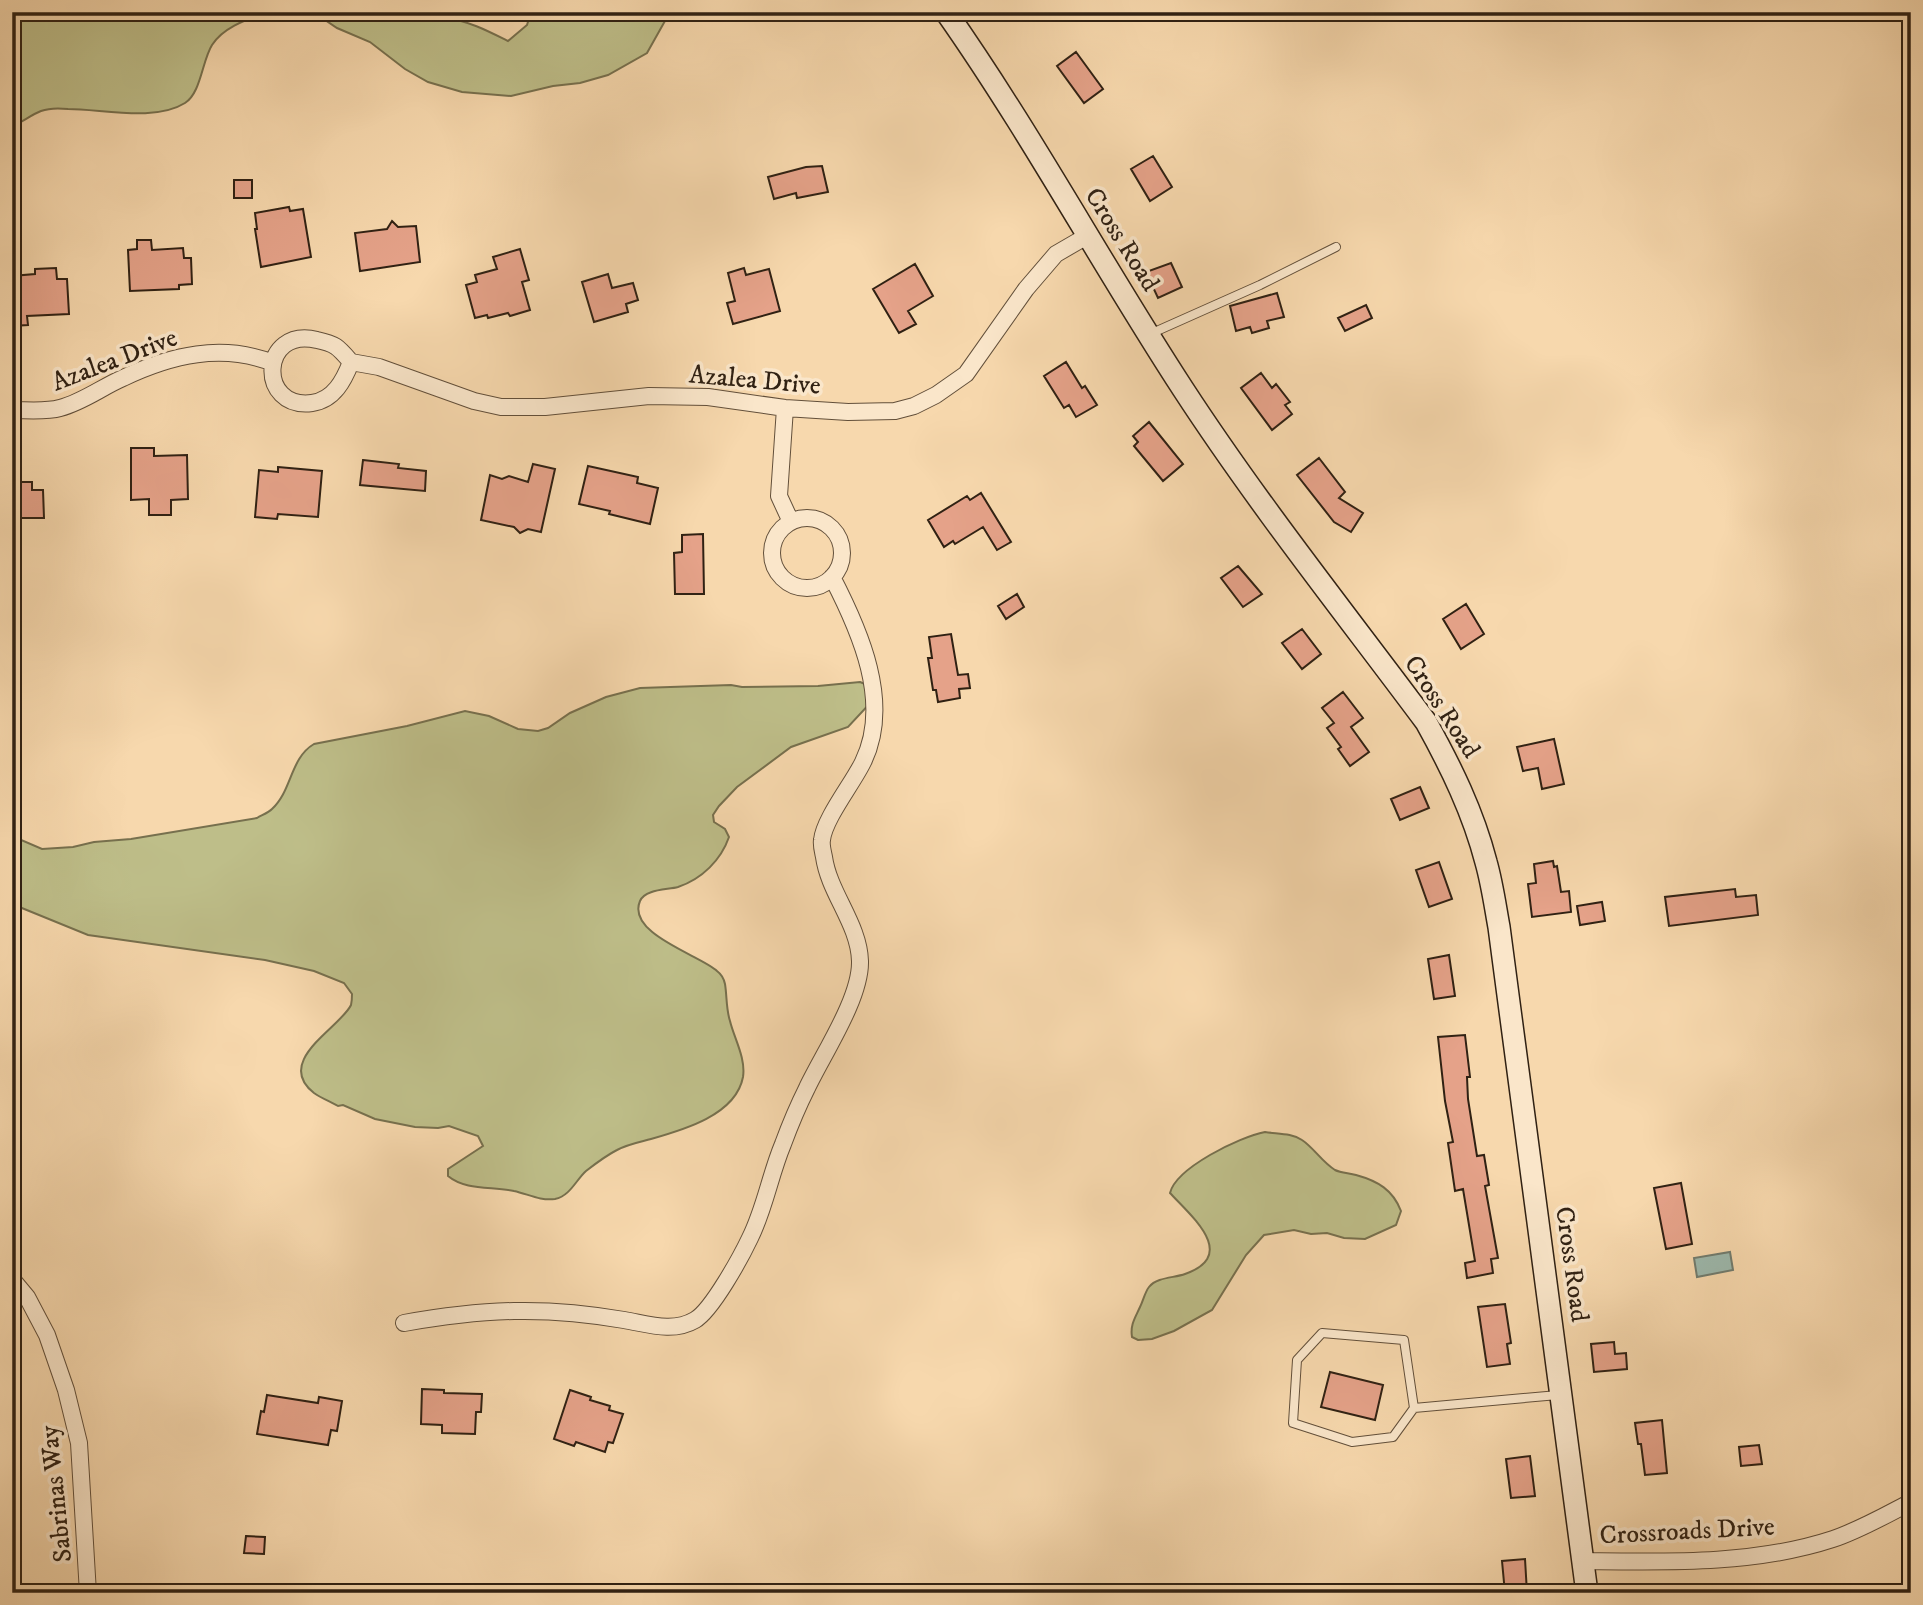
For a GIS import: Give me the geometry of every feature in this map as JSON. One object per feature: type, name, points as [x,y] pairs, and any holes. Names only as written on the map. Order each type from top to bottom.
[{"type":"street","name":"Cross Road","points":[[946,12],[990,74],[1181,387],[1242,476],[1426,722],[1451,765],[1470,810],[1487,863],[1499,927],[1587,1593]]},
{"type":"street","name":"Azalea Drive","points":[[12,410],[60,409],[122,378],[186,355],[250,354],[272,363],[277,351],[284,344],[296,339],[310,338],[336,345],[351,362],[379,367],[474,401],[501,407],[545,407],[649,396],[708,397],[785,408],[848,412],[895,411],[914,406],[936,395],[966,374],[1026,289],[1056,254],[1087,236]]},
{"type":"street","points":[[272,363],[272,379],[279,393],[288,399],[306,404],[330,396],[344,381],[351,362]]},
{"type":"street","points":[[785,408],[779,496],[791,522]]},
{"type":"street","points":[[812,518],[832,528],[838,537],[841,558],[832,578],[811,588],[788,583],[779,574],[772,551],[781,529],[791,522],[812,518]]},
{"type":"street","points":[[404,1323],[451,1315],[519,1309],[584,1313],[678,1328],[697,1319],[722,1288],[750,1240],[762,1212],[782,1147],[807,1088],[841,1025],[860,963],[857,940],[826,870],[821,840],[864,761],[871,742],[876,712],[868,668],[853,617],[832,578]]},
{"type":"street","name":"Sabrinas Way","points":[[12,1279],[27,1297],[47,1335],[66,1390],[79,1443],[88,1593]]},
{"type":"street","name":"Crossroads Drive","points":[[1584,1561],[1674,1561],[1766,1553],[1834,1538],[1911,1502]]},
{"type":"lane","points":[[1150,334],[1260,285],[1336,247]]},
{"type":"lane","points":[[1322,1333],[1404,1340],[1413,1408],[1393,1437],[1352,1442],[1293,1423],[1297,1360],[1322,1333]]},
{"type":"lane","points":[[1413,1408],[1561,1395]]},
{"type":"green space","points":[[12,12],[267,12],[236,24],[217,39],[209,52],[195,92],[185,103],[173,109],[128,113],[61,108],[38,112],[17,124],[12,121]]},
{"type":"green space","points":[[296,12],[402,12],[454,19],[508,41],[527,25],[531,12],[670,12],[647,53],[608,75],[511,96],[462,92],[428,82],[405,69],[370,42],[325,20]]},
{"type":"green space","points":[[860,682],[875,688],[874,699],[848,727],[791,747],[737,787],[719,806],[713,815],[714,822],[725,829],[729,837],[710,868],[678,887],[646,894],[640,901],[639,913],[644,924],[654,934],[709,965],[723,978],[729,1016],[743,1063],[743,1077],[738,1090],[719,1111],[706,1119],[613,1152],[586,1171],[565,1195],[555,1199],[471,1186],[448,1176],[448,1169],[483,1146],[478,1136],[449,1126],[415,1127],[375,1119],[343,1105],[338,1106],[314,1093],[303,1081],[301,1069],[313,1045],[351,1005],[352,994],[344,983],[314,971],[265,960],[88,935],[12,904],[12,836],[42,849],[73,847],[257,818],[279,802],[295,766],[306,750],[314,744],[407,726],[465,711],[489,716],[518,729],[538,731],[606,697],[640,688],[818,686]]},
{"type":"green space","points":[[1265,1132],[1298,1138],[1335,1170],[1364,1177],[1384,1187],[1394,1197],[1401,1211],[1396,1225],[1365,1239],[1294,1230],[1264,1235],[1246,1255],[1212,1310],[1174,1331],[1152,1339],[1138,1340],[1132,1337],[1133,1322],[1149,1287],[1156,1281],[1185,1274],[1201,1266],[1208,1257],[1210,1246],[1206,1235],[1170,1193],[1175,1183],[1210,1155],[1240,1140]]},
{"type":"shaded area","points":[[1730,1252],[1733,1270],[1697,1277],[1694,1258]]},
{"type":"building","points":[[1076,52],[1103,89],[1084,103],[1057,66]]},
{"type":"building","points":[[1153,156],[1172,187],[1150,201],[1131,169]]},
{"type":"building","points":[[822,166],[828,192],[797,198],[796,193],[774,199],[768,177],[806,167]]},
{"type":"building","points":[[234,180],[252,180],[252,198],[234,198]]},
{"type":"building","points":[[289,207],[290,211],[303,209],[311,257],[261,267],[255,213]]},
{"type":"building","points":[[392,221],[398,227],[416,226],[420,262],[360,271],[355,233],[387,229]]},
{"type":"building","points":[[137,240],[151,240],[152,250],[183,248],[184,258],[191,258],[192,284],[179,285],[179,289],[130,291],[128,250],[137,249]]},
{"type":"building","points":[[520,249],[529,280],[522,282],[530,310],[510,316],[508,313],[475,318],[466,285],[477,282],[475,275],[497,269],[493,257]]},
{"type":"building","points":[[1171,263],[1182,287],[1158,298],[1146,272]]},
{"type":"building","points":[[915,264],[933,296],[908,311],[916,324],[899,333],[873,289]]},
{"type":"building","points":[[56,268],[57,279],[67,279],[69,314],[27,316],[28,325],[12,326],[12,276],[35,274],[35,269]]},
{"type":"building","points":[[744,268],[746,275],[769,269],[780,311],[733,324],[727,303],[735,301],[728,273]]},
{"type":"building","points":[[608,274],[612,288],[633,283],[638,300],[626,304],[628,312],[594,322],[582,282]]},
{"type":"building","points":[[1277,293],[1284,317],[1267,321],[1269,328],[1252,333],[1250,327],[1236,331],[1230,306]]},
{"type":"building","points":[[1366,305],[1372,318],[1345,331],[1338,318]]},
{"type":"building","points":[[1066,362],[1082,388],[1085,386],[1097,405],[1076,417],[1069,405],[1064,408],[1044,376]]},
{"type":"building","points":[[1261,373],[1272,388],[1276,384],[1290,402],[1285,405],[1292,414],[1272,430],[1241,388]]},
{"type":"building","points":[[1149,422],[1183,464],[1163,481],[1134,446],[1138,442],[1133,436]]},
{"type":"building","points":[[131,448],[154,448],[154,456],[187,455],[188,499],[171,500],[171,515],[149,515],[149,499],[131,500]]},
{"type":"building","points":[[1319,458],[1345,492],[1339,498],[1363,513],[1351,532],[1334,522],[1297,475]]},
{"type":"building","points":[[363,460],[399,464],[398,468],[426,471],[425,491],[360,485]]},
{"type":"building","points":[[533,464],[555,469],[541,532],[528,529],[520,533],[514,527],[481,520],[490,475],[502,479],[509,476],[528,482]]},
{"type":"building","points":[[588,466],[638,477],[637,483],[658,488],[650,524],[579,504]]},
{"type":"building","points":[[278,467],[322,471],[318,517],[278,514],[277,519],[255,517],[259,470],[278,472]]},
{"type":"building","points":[[12,482],[32,482],[32,490],[43,490],[44,518],[12,518]]},
{"type":"building","points":[[981,493],[1011,542],[997,550],[983,527],[955,544],[953,541],[944,547],[928,520],[967,496],[970,500]]},
{"type":"building","points":[[703,534],[704,594],[675,594],[674,553],[682,552],[682,535]]},
{"type":"building","points":[[1238,566],[1262,594],[1243,607],[1221,578]]},
{"type":"building","points":[[1017,594],[1024,607],[1006,619],[998,606]]},
{"type":"building","points":[[1466,604],[1484,634],[1461,649],[1443,619]]},
{"type":"building","points":[[1302,629],[1321,654],[1302,669],[1282,643]]},
{"type":"building","points":[[951,634],[958,675],[968,674],[970,688],[959,689],[960,698],[938,702],[936,690],[933,690],[928,658],[932,658],[929,637]]},
{"type":"building","points":[[1343,692],[1363,718],[1351,727],[1369,752],[1350,766],[1338,749],[1341,747],[1327,728],[1334,723],[1322,708]]},
{"type":"building","points":[[1554,739],[1564,784],[1542,789],[1538,768],[1523,771],[1517,747]]},
{"type":"building","points":[[1420,787],[1429,808],[1400,820],[1391,799]]},
{"type":"building","points":[[1553,861],[1554,867],[1557,866],[1561,892],[1569,891],[1571,912],[1532,917],[1528,884],[1536,883],[1534,864]]},
{"type":"building","points":[[1439,862],[1452,899],[1429,907],[1416,870]]},
{"type":"building","points":[[1735,889],[1736,897],[1756,895],[1758,915],[1669,926],[1665,897]]},
{"type":"building","points":[[1602,902],[1605,921],[1580,925],[1577,906]]},
{"type":"building","points":[[1449,955],[1455,996],[1434,999],[1428,959]]},
{"type":"building","points":[[1465,1035],[1470,1077],[1467,1077],[1468,1099],[1477,1156],[1484,1155],[1489,1185],[1485,1186],[1498,1258],[1491,1259],[1493,1273],[1467,1278],[1465,1263],[1475,1261],[1463,1189],[1455,1191],[1448,1143],[1453,1142],[1445,1101],[1438,1037]]},
{"type":"building","points":[[1681,1183],[1692,1244],[1666,1249],[1654,1188]]},
{"type":"building","points":[[1505,1304],[1511,1343],[1507,1344],[1510,1364],[1487,1367],[1478,1307]]},
{"type":"building","points":[[1614,1342],[1615,1354],[1626,1353],[1627,1369],[1594,1372],[1591,1344]]},
{"type":"building","points":[[1330,1372],[1383,1385],[1375,1420],[1321,1407]]},
{"type":"building","points":[[422,1389],[444,1390],[444,1393],[482,1394],[481,1412],[476,1412],[475,1434],[442,1433],[442,1425],[421,1424]]},
{"type":"building","points":[[570,1390],[591,1397],[590,1400],[610,1406],[609,1410],[623,1414],[613,1443],[608,1442],[605,1452],[576,1442],[574,1446],[554,1439]]},
{"type":"building","points":[[267,1395],[318,1403],[319,1397],[342,1401],[337,1431],[331,1430],[328,1445],[257,1434]]},
{"type":"building","points":[[1662,1420],[1667,1473],[1645,1475],[1635,1423]]},
{"type":"building","points":[[1759,1445],[1762,1464],[1741,1466],[1739,1447]]},
{"type":"building","points":[[1530,1456],[1535,1496],[1511,1498],[1506,1459]]},
{"type":"building","points":[[246,1536],[265,1537],[264,1554],[244,1553]]},
{"type":"building","points":[[1525,1559],[1527,1593],[1505,1593],[1502,1561]]}]
